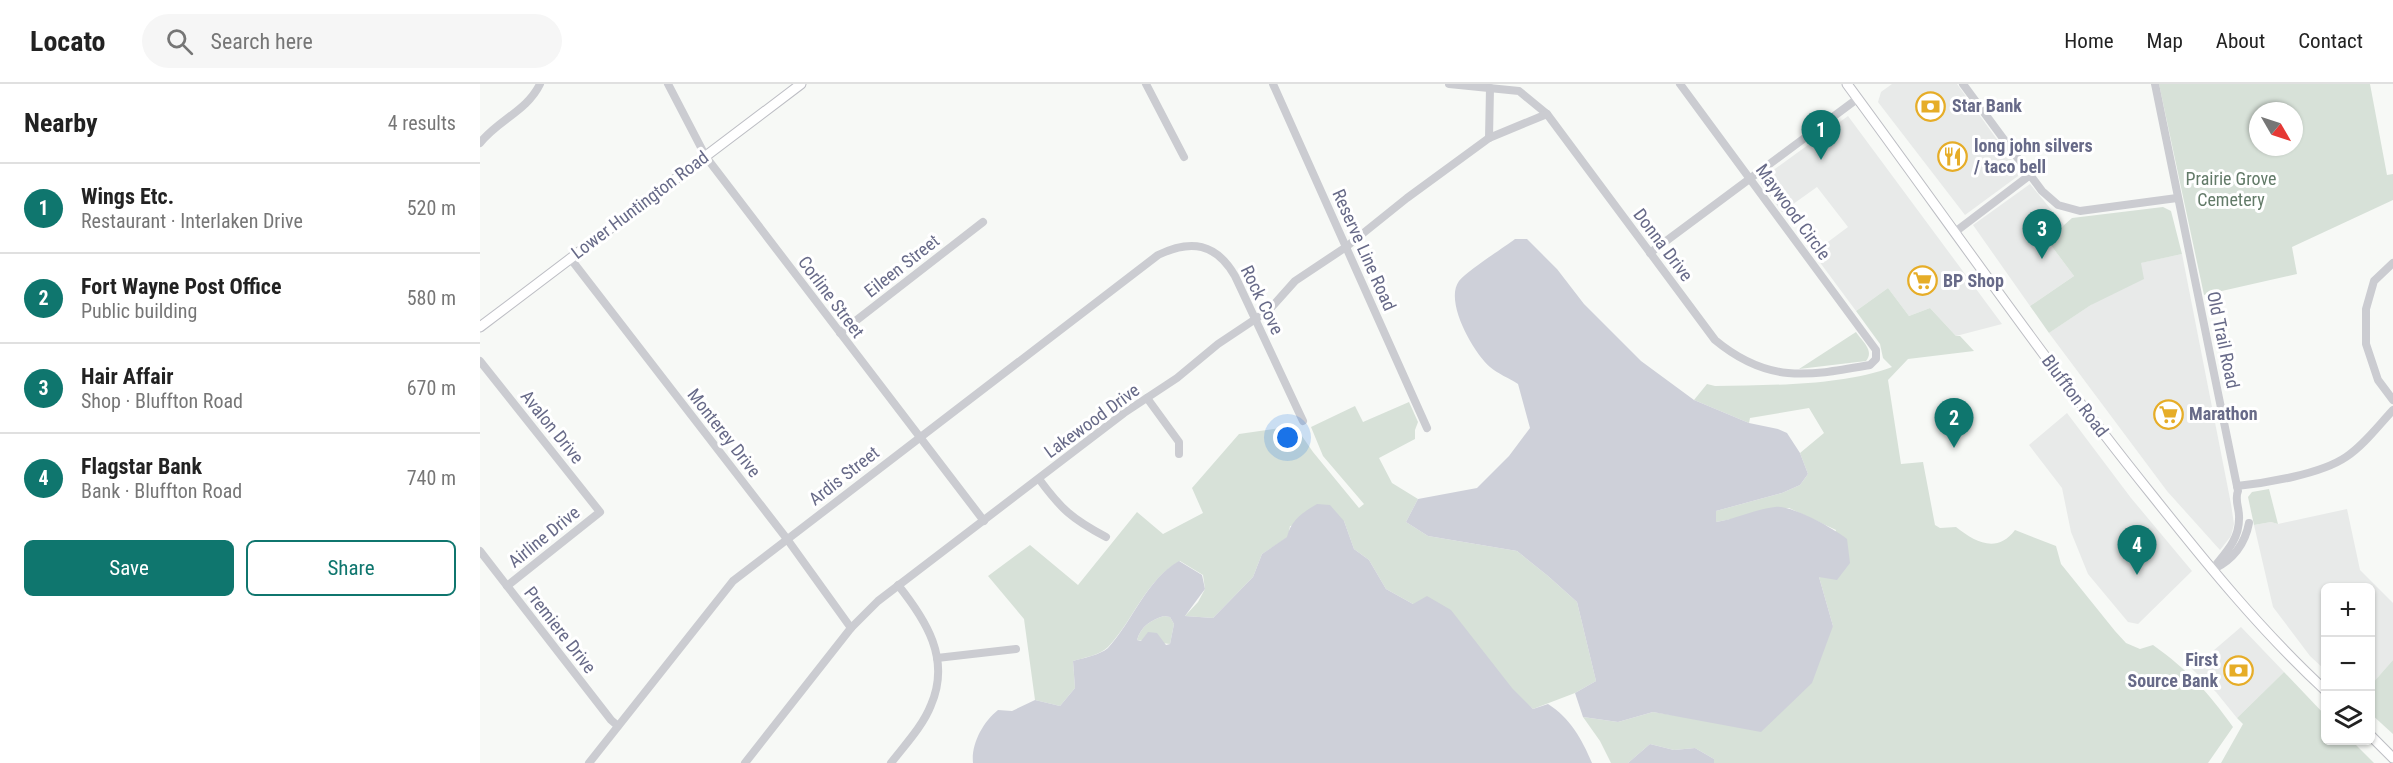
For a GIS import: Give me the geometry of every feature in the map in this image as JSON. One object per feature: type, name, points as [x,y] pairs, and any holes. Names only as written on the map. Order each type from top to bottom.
[{"type":"main road","name":"Lower Huntington Road","points":[[480,327],[801,84]]},
{"type":"main road","name":"Bluffton Road","points":[[1847,84],[2100,430],[2212,570],[2267,633],[2321,687]]},
{"type":"main road","points":[[2375,740],[2393,758]]},
{"type":"street","points":[[480,143],[524,107],[540,84]]},
{"type":"street","name":"Corline Street","points":[[668,84],[706,157],[984,520]]},
{"type":"street","points":[[1146,84],[1184,157]]},
{"type":"street","name":"Reserve Line Road","points":[[1273,84],[1427,428]]},
{"type":"street","name":"Donna Drive","points":[[1449,84],[1519,91],[1547,114],[1715,340],[1736,357],[1766,370],[1796,375],[1818,374],[1870,365],[1876,359]]},
{"type":"street","name":"Maywood Circle","points":[[1680,84],[1876,350],[1876,359]]},
{"type":"street","points":[[1963,84],[2042,191],[2058,204],[2080,211],[2177,198]]},
{"type":"street","name":"Old Trail Road","points":[[2155,84],[2238,488],[2236,496],[2240,518],[2235,540],[2212,570]]},
{"type":"street","points":[[1489,138],[1490,88]]},
{"type":"street","points":[[1650,253],[1857,99]]},
{"type":"street","name":"Lakewood Drive","points":[[746,763],[851,628],[864,613],[898,585],[1039,478],[1177,378],[1218,344],[1276,304],[1295,281],[1346,247],[1407,198],[1489,138],[1547,114]]},
{"type":"street","points":[[1955,232],[2030,175]]},
{"type":"street","name":"Eileen Street","points":[[840,333],[983,222]]},
{"type":"street","name":"Rock Cove","points":[[1158,255],[1184,245],[1196,245],[1214,252],[1229,266],[1303,421]]},
{"type":"street","name":"Ardis Street","points":[[589,763],[733,581],[1158,255]]},
{"type":"street","name":"Monterey Drive","points":[[570,258],[787,539],[851,628]]},
{"type":"street","points":[[2393,263],[2374,281],[2366,309],[2366,344],[2378,380],[2393,400]]},
{"type":"street","name":"Avalon Drive","points":[[480,361],[600,512]]},
{"type":"street","points":[[1147,398],[1179,442],[1179,454]]},
{"type":"street","points":[[2238,488],[2333,465],[2348,456],[2393,410]]},
{"type":"street","points":[[1039,478],[1059,506],[1071,517],[1106,537]]},
{"type":"street","name":"Airline Drive","points":[[507,586],[600,512]]},
{"type":"street","points":[[2212,570],[2234,556],[2247,532],[2249,522]]},
{"type":"street","name":"Premiere Drive","points":[[480,551],[618,726]]},
{"type":"street","points":[[891,763],[931,708],[937,682],[937,658],[928,628],[898,585]]},
{"type":"street","points":[[937,658],[1016,649]]},
{"type":"shaded area","points":[[1892,84],[1957,84],[2019,170],[2018,176],[1965,215],[1878,102],[1881,92]]},
{"type":"shaded area","points":[[1848,116],[2002,324],[1956,336],[1930,308],[1909,316],[1888,288],[1856,311],[1813,253],[1848,227],[1817,187],[1782,212],[1761,184],[1761,179]]},
{"type":"shaded area","points":[[2030,184],[2064,225],[2047,240],[2074,276],[2030,306],[1973,225]]},
{"type":"shaded area","points":[[1515,239],[1527,239],[1557,269],[1584,304],[1641,361],[1694,400],[1749,423],[1787,433],[1800,453],[1808,474],[1800,485],[1782,493],[1716,511],[1716,522],[1768,508],[1782,507],[1812,518],[1847,539],[1850,563],[1837,580],[1819,577],[1833,626],[1812,683],[1761,732],[1653,712],[1618,722],[1583,717],[1575,693],[1596,681],[1577,602],[1517,551],[1428,536],[1406,522],[1418,499],[1477,488],[1509,456],[1530,428],[1518,384],[1483,360],[1463,326],[1455,301],[1455,290],[1463,276]]},
{"type":"shaded area","points":[[2182,254],[2234,524],[2231,536],[2220,550],[2167,491],[2049,333],[2091,305],[2140,263]]},
{"type":"shaded area","points":[[2067,413],[2131,498],[2192,571],[2138,624],[2128,622],[2088,574],[2071,532],[2062,488],[2029,445]]},
{"type":"shaded area","points":[[1317,504],[1330,505],[1344,521],[1354,549],[1369,560],[1386,589],[1413,604],[1427,596],[1451,610],[1512,688],[1533,709],[1548,704],[1569,722],[1592,763],[973,763],[974,748],[979,734],[998,710],[1012,711],[1035,700],[1060,706],[1075,688],[1073,661],[1108,648],[1149,590],[1168,569],[1179,561],[1202,575],[1205,589],[1185,616],[1213,618],[1253,577],[1262,554],[1287,537],[1302,513]],"holes":[[[1164,616],[1170,617],[1174,624],[1170,644],[1166,645],[1157,633],[1148,632],[1141,641],[1137,640],[1144,627],[1151,622]]]},
{"type":"shaded area","points":[[2347,509],[2360,570],[2373,583],[2321,583],[2321,666],[2310,656],[2273,607],[2254,525],[2271,522],[2278,524]]},
{"type":"shaded area","points":[[2375,585],[2393,603],[2393,660],[2375,680]]},
{"type":"shaded area","points":[[2241,627],[2284,672],[2237,718],[2216,692],[2192,669]]},
{"type":"shaded area","points":[[1650,744],[1674,750],[1695,748],[1714,759],[1714,763],[1628,763]]},
{"type":"green space","name":"Prairie Grove Cemetery","points":[[2159,84],[2370,84],[2387,175],[2393,174],[2393,200],[2292,247],[2297,274],[2204,295]]},
{"type":"green space","points":[[2163,207],[2171,211],[2182,254],[2141,263],[2144,279],[2091,305],[2049,333],[2030,306],[2074,276],[2047,240],[2072,218]]},
{"type":"green space","points":[[1888,288],[1909,316],[1930,308],[1956,336],[1960,336],[1974,351],[1908,359],[1888,380],[1901,464],[1923,462],[1935,525],[1940,528],[1956,527],[1978,541],[1986,543],[2001,542],[2015,530],[2056,546],[2061,564],[2126,643],[2140,649],[2153,645],[2177,663],[2197,682],[2233,727],[2208,763],[1714,763],[1714,759],[1695,748],[1674,750],[1650,744],[1628,763],[1611,763],[1600,741],[1583,717],[1618,722],[1653,712],[1705,720],[1833,626],[1819,577],[1836,530],[1789,508],[1716,522],[1716,511],[1782,493],[1800,485],[1808,474],[1800,453],[1824,433],[1809,408],[1750,418],[1749,423],[1694,400],[1707,384],[1715,386],[1758,385],[1828,381],[1851,378],[1892,367],[1883,358],[1880,344],[1856,311]]},
{"type":"green space","points":[[1856,332],[1868,350],[1866,361],[1799,369]]},
{"type":"green space","points":[[1409,402],[1418,422],[1415,439],[1379,458],[1392,483],[1418,499],[1406,522],[1428,536],[1517,551],[1548,576],[1577,602],[1596,681],[1575,693],[1533,709],[1413,604],[1386,589],[1369,560],[1354,549],[1344,521],[1290,526],[1288,537],[1262,554],[1253,577],[1213,618],[1185,616],[1198,602],[1205,589],[1203,575],[1180,561],[1158,578],[1117,637],[1105,650],[1073,661],[1075,688],[1060,706],[1035,700],[1024,619],[988,576],[1030,545],[1078,585],[1137,512],[1163,534],[1203,513],[1192,488],[1239,434],[1295,426],[1313,452],[1359,508],[1364,504],[1323,456],[1311,427],[1355,406],[1363,422]]},
{"type":"green space","points":[[2269,489],[2278,524],[2271,522],[2254,525],[2248,497],[2252,492]]},
{"type":"green space","points":[[1164,616],[1170,617],[1174,624],[1170,644],[1137,640],[1147,624]]},
{"type":"green space","points":[[2393,660],[2393,734],[2375,718],[2375,680]]},
{"type":"green space","points":[[2284,672],[2321,711],[2321,745],[2356,745],[2374,763],[2221,763],[2243,724],[2237,718]]},
{"type":"place","name":"Star Bank","points":[[1931,106]]},
{"type":"place","name":"long john silvers / taco bell","points":[[1953,156]]},
{"type":"place","name":"Wings Etc.","points":[[1821,160]]},
{"type":"place","name":"Hair Affair","points":[[2042,259]]},
{"type":"place","name":"BP Shop","points":[[1922,281]]},
{"type":"place","name":"Marathon","points":[[2168,414]]},
{"type":"place","name":"Fort Wayne Post Office","points":[[1954,448]]},
{"type":"place","name":"Flagstar Bank","points":[[2137,575]]},
{"type":"place","name":"First Source Bank","points":[[2239,670]]}]
